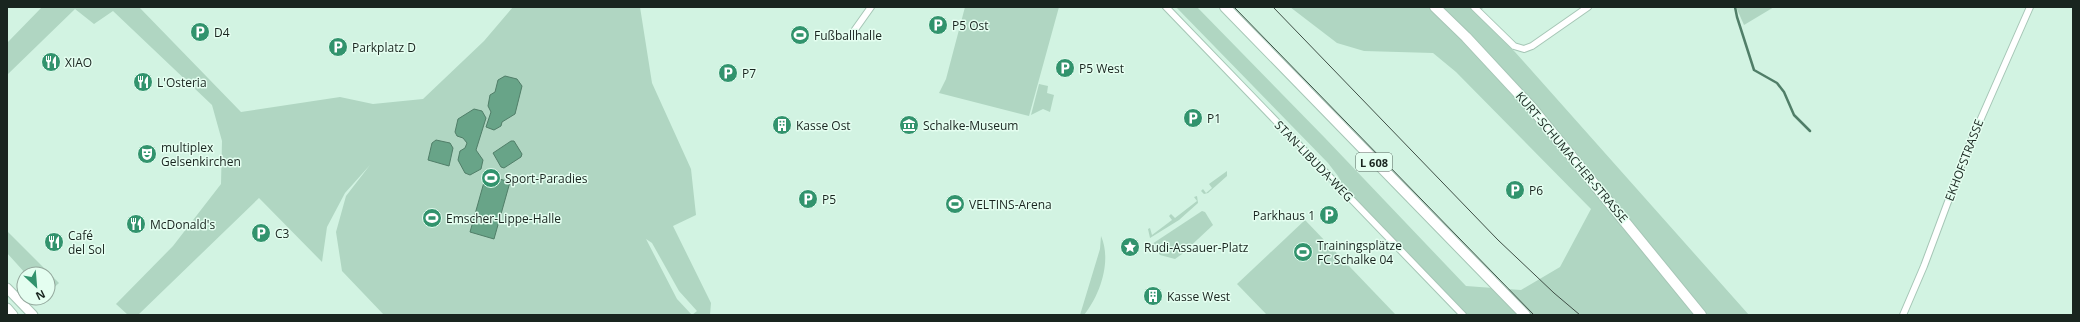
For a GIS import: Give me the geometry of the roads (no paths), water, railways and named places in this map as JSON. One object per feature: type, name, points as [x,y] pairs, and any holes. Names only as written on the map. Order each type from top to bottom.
[{"type":"main road","name":"L 608","points":[[1225,7],[1525,315]]},
{"type":"main road","name":"KURT-SCHUMACHER-STRASSE","points":[[1435,7],[1466,37],[1532,108],[1701,315]]},
{"type":"main road","points":[[7,288],[33,315]]},
{"type":"main road","points":[[7,308],[13,315]]},
{"type":"street","points":[[854,31],[871,7]]},
{"type":"street","name":"STAN-LIBUDA-WEG","points":[[1166,7],[1463,315]]},
{"type":"street","points":[[1474,7],[1514,46],[1524,49],[1532,46],[1588,7]]},
{"type":"street","name":"EKHOFSTRASSE","points":[[1903,315],[1924,266],[1971,142],[2030,7]]},
{"type":"waterway","points":[[1735,7],[1754,70],[1777,83],[1784,92],[1794,115],[1810,131]]},
{"type":"tram line","points":[[1234,7],[1534,315]]},
{"type":"tram line","points":[[1273,7],[1498,240],[1554,293],[1580,315]]},
{"type":"place","name":"P5 Ost","points":[[938,25]]},
{"type":"place","name":"D4","points":[[200,32]]},
{"type":"place","name":"Fußballhalle","points":[[800,35]]},
{"type":"place","name":"Parkplatz D","points":[[338,47]]},
{"type":"place","name":"XIAO","points":[[51,62]]},
{"type":"place","name":"P5 West","points":[[1065,68]]},
{"type":"place","name":"P7","points":[[728,73]]},
{"type":"place","name":"L'Osteria","points":[[143,82]]},
{"type":"place","name":"P1","points":[[1193,118]]},
{"type":"place","name":"Kasse Ost","points":[[782,125]]},
{"type":"place","name":"Schalke-Museum","points":[[909,125]]},
{"type":"place","name":"multiplex Gelsenkirchen","points":[[147,154]]},
{"type":"place","name":"Sport-Paradies","points":[[491,178]]},
{"type":"place","name":"P6","points":[[1515,190]]},
{"type":"place","name":"P5","points":[[808,199]]},
{"type":"place","name":"VELTINS-Arena","points":[[955,204]]},
{"type":"place","name":"Parkhaus 1","points":[[1329,215]]},
{"type":"place","name":"Emscher-Lippe-Halle","points":[[432,218]]},
{"type":"place","name":"McDonald's","points":[[136,224]]},
{"type":"place","name":"C3","points":[[261,233]]},
{"type":"place","name":"Café del Sol","points":[[54,242]]},
{"type":"place","name":"Rudi-Assauer-Platz","points":[[1130,247]]},
{"type":"place","name":"Trainingsplätze FC Schalke 04","points":[[1303,252]]},
{"type":"place","name":"Kasse West","points":[[1153,296]]}]
